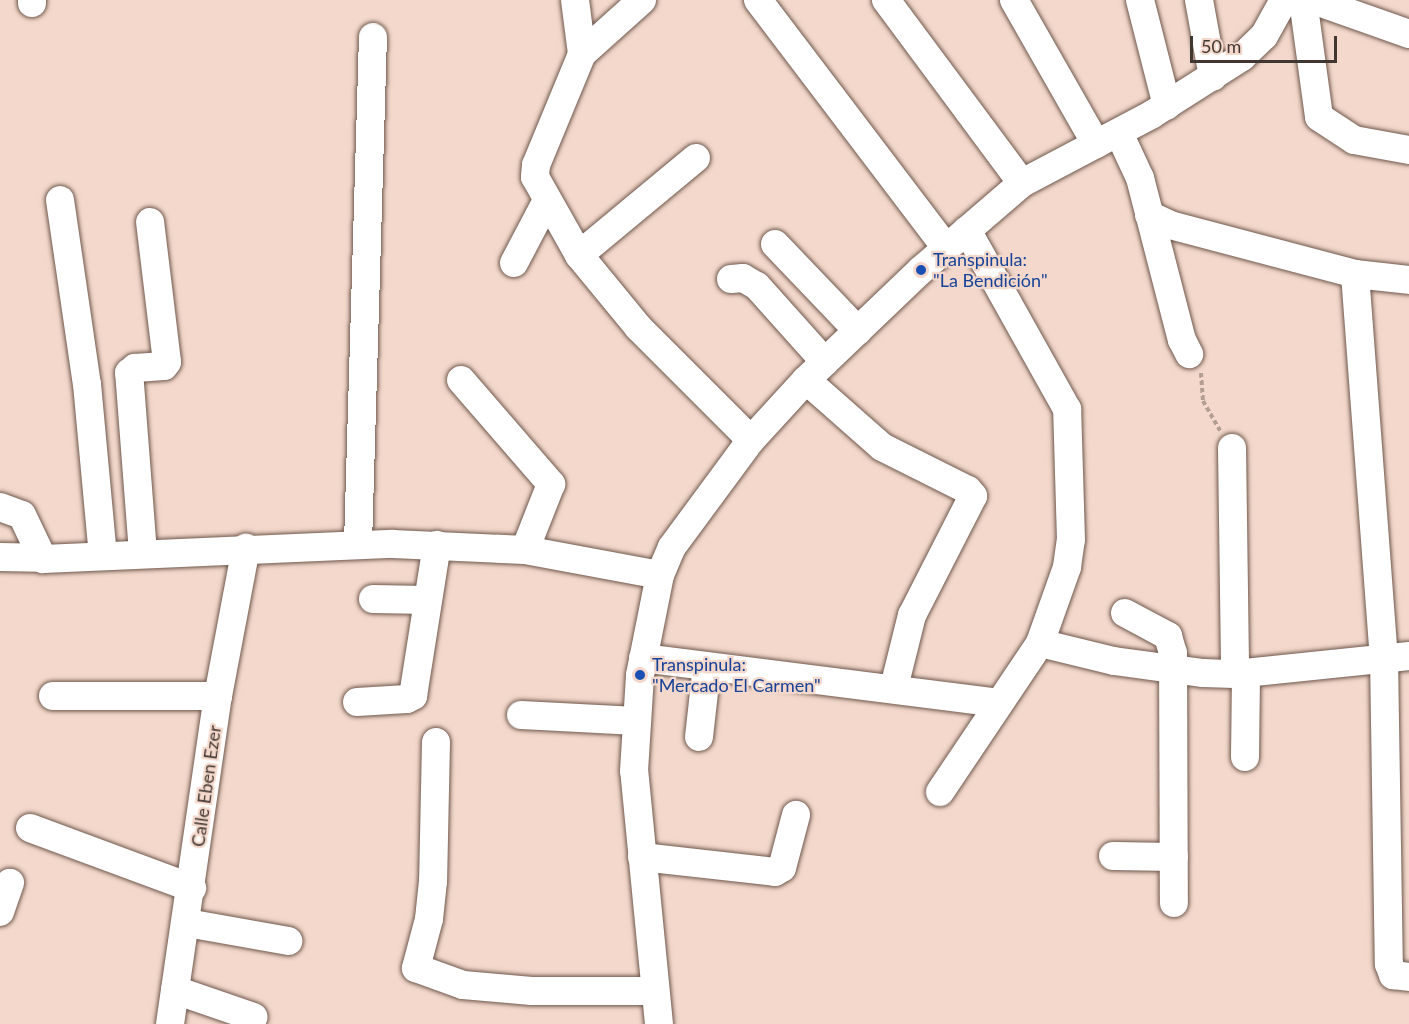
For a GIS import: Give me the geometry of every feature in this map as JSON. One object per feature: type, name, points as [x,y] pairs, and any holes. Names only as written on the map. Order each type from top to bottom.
[{"type":"street","points":[[575,0],[582,54]]},
{"type":"street","points":[[642,0],[582,54],[536,165],[535,177],[546,202],[579,255],[639,328],[751,440]]},
{"type":"street","points":[[758,0],[957,239],[1067,409],[1071,540],[1067,567],[1040,643],[940,792]]},
{"type":"street","points":[[886,0],[1022,183]]},
{"type":"street","points":[[1014,0],[1107,139],[1140,178],[1182,340],[1189,354]]},
{"type":"street","points":[[1140,0],[1167,106]]},
{"type":"street","points":[[1199,0],[1213,77]]},
{"type":"street","points":[[659,1024],[634,771],[644,658],[660,575],[672,547],[751,440],[816,371],[957,239],[1022,183],[1167,106],[1253,48],[1284,0]]},
{"type":"street","points":[[1303,0],[1319,117],[1354,140],[1409,150]]},
{"type":"street","points":[[1313,0],[1409,34]]},
{"type":"street","points":[[358,544],[373,37]]},
{"type":"street","points":[[579,255],[696,158]]},
{"type":"street","points":[[60,200],[87,384],[102,555]]},
{"type":"street","points":[[514,263],[546,202]]},
{"type":"street","points":[[1149,215],[1170,225],[1355,274],[1409,280]]},
{"type":"street","points":[[143,553],[129,374],[135,368],[164,366],[166,362],[150,222]]},
{"type":"street","points":[[775,244],[858,331]]},
{"type":"street","points":[[1355,274],[1396,657],[1389,964],[1393,975],[1409,977]]},
{"type":"street","points":[[731,279],[743,278],[757,286],[816,371],[882,447],[968,490],[973,496],[916,606],[894,687]]},
{"type":"street","points":[[461,380],[551,484],[525,550]]},
{"type":"street","points":[[1232,448],[1245,757]]},
{"type":"street","points":[[0,507],[22,515],[39,558]]},
{"type":"street","points":[[0,557],[39,558],[358,544],[436,545],[525,550],[660,575]]},
{"type":"street","points":[[357,702],[407,699],[413,696],[436,545]]},
{"type":"street","name":"Calle Eben Ezer","points":[[170,1024],[187,923],[218,696],[246,548]]},
{"type":"street","points":[[373,599],[428,600]]},
{"type":"street","points":[[1125,613],[1168,636],[1173,670],[1173,903]]},
{"type":"street","points":[[1040,643],[1114,661],[1173,670],[1240,673],[1396,657]]},
{"type":"street","points":[[644,658],[894,687],[999,703]]},
{"type":"street","points":[[699,736],[707,666]]},
{"type":"street","points":[[52,696],[218,696]]},
{"type":"street","points":[[521,715],[637,721]]},
{"type":"street","points":[[436,742],[434,881],[429,919],[416,968],[463,985],[532,991],[656,991]]},
{"type":"street","points":[[642,857],[775,872],[782,868],[796,815]]},
{"type":"street","points":[[30,828],[192,888]]},
{"type":"street","points":[[1113,856],[1174,857]]},
{"type":"street","points":[[0,912],[10,882]]},
{"type":"street","points":[[187,923],[288,941]]},
{"type":"street","points":[[175,990],[254,1017]]},
{"type":"path","points":[[1189,354],[1201,370],[1207,412],[1232,448]]},
{"type":"place","name":"Transpinula: \"La Bendición\"","points":[[921,270]]},
{"type":"place","name":"Transpinula: \"Mercado El Carmen\"","points":[[640,675]]}]
